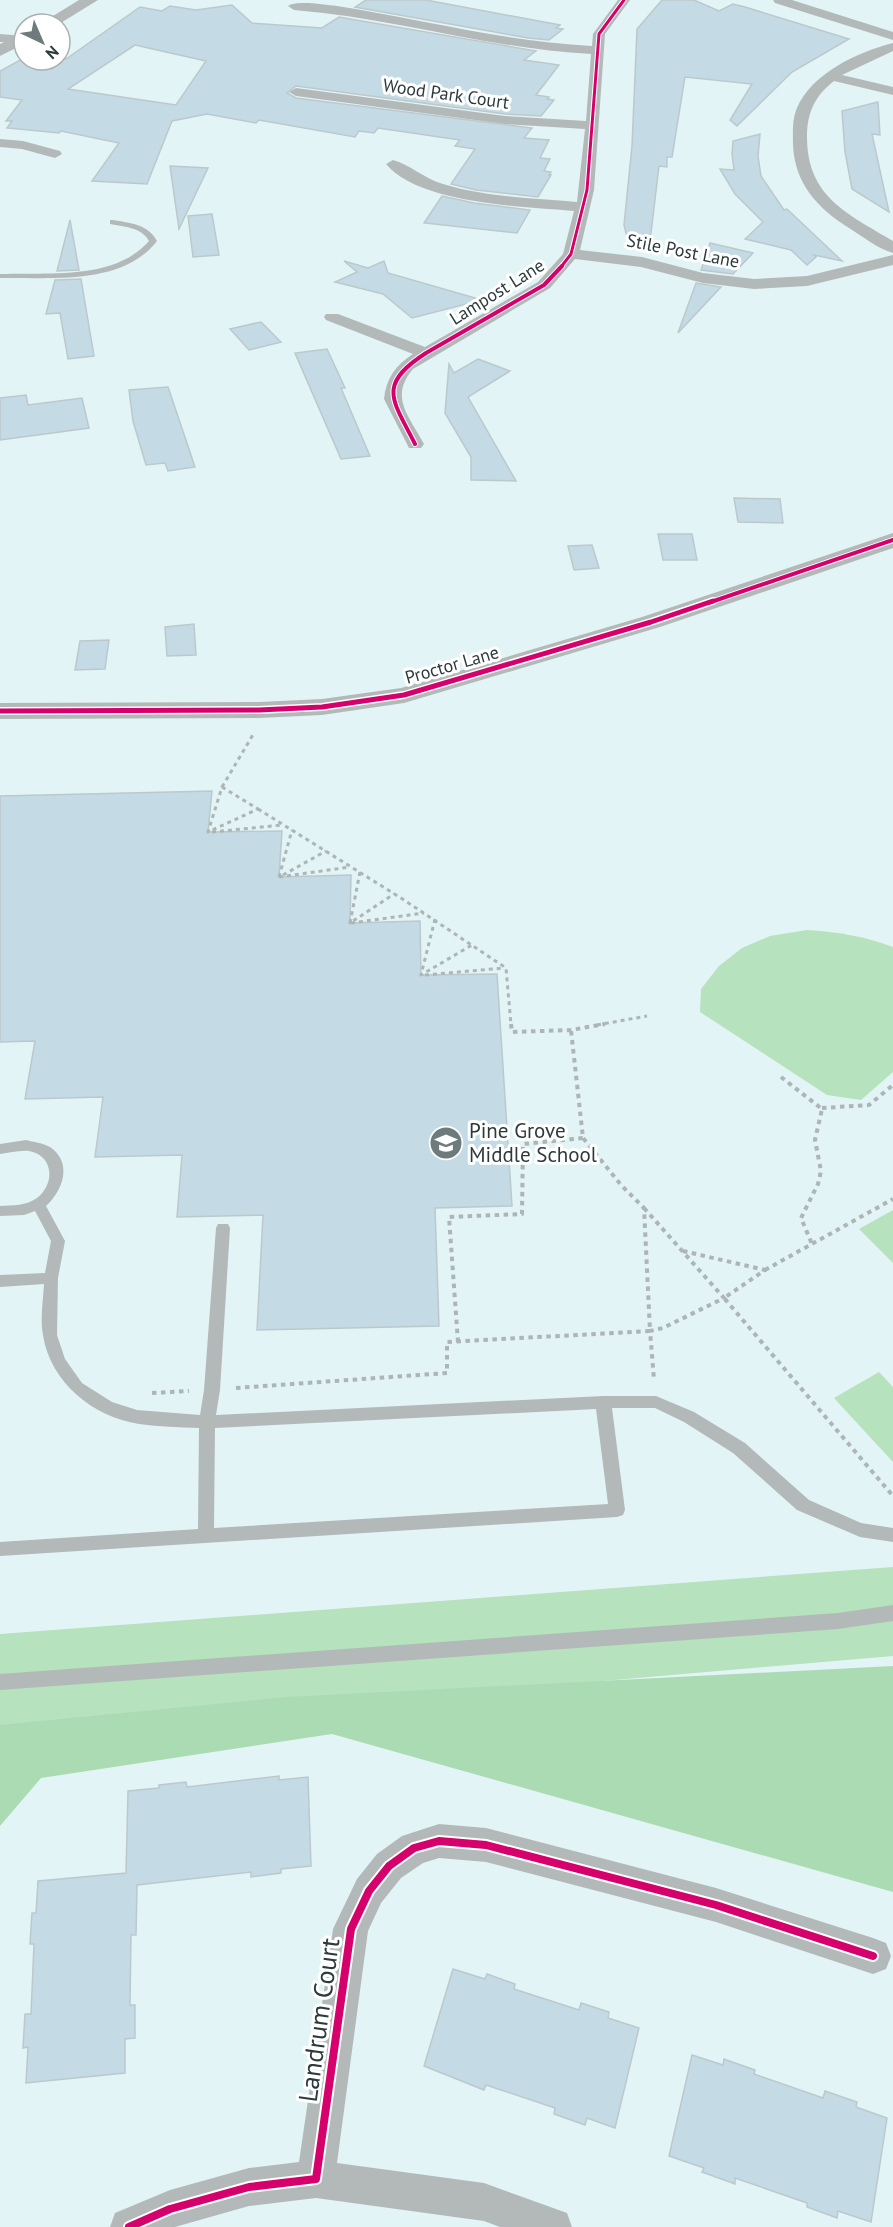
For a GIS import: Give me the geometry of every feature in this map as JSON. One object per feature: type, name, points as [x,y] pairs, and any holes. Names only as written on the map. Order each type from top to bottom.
[{"type":"street","points":[[69,12],[90,0]]},
{"type":"street","name":"Lampost Lane","points":[[416,444],[392,399],[397,377],[407,365],[426,353],[544,285],[561,269],[571,254],[590,170],[599,33],[624,0]]},
{"type":"street","points":[[779,0],[893,36]]},
{"type":"street","points":[[294,6],[346,11],[543,49],[597,50]]},
{"type":"street","points":[[893,47],[862,59],[831,76],[806,104],[800,122],[800,158],[806,177],[818,195],[836,211],[893,248]]},
{"type":"street","points":[[831,76],[893,91]]},
{"type":"street","name":"Wood Park Court","points":[[296,92],[516,122],[592,125]]},
{"type":"street","points":[[0,143],[23,145],[55,154]]},
{"type":"street","points":[[393,164],[418,181],[459,193],[583,207]]},
{"type":"street","name":"Stile Post Lane","points":[[571,254],[626,260],[703,278],[754,284],[807,281],[893,260]]},
{"type":"street","points":[[332,317],[426,353]]},
{"type":"street","name":"Proctor Lane","points":[[0,711],[259,710],[322,707],[395,697],[651,622],[893,540]]},
{"type":"street","name":"Landrum Court","points":[[316,2179],[351,1929],[369,1891],[389,1866],[414,1848],[439,1841],[486,1845],[716,1905],[873,1956]]},
{"type":"street","points":[[129,2227],[170,2209],[249,2187],[316,2179],[484,2202],[553,2227]]},
{"type":"lane","points":[[0,276],[113,268],[147,251],[153,241],[151,235],[144,230],[113,222]]},
{"type":"lane","points":[[0,1149],[27,1145],[40,1148],[57,1163],[59,1174],[56,1185],[38,1204],[24,1210],[0,1211]]},
{"type":"lane","points":[[38,1204],[58,1241],[51,1278],[50,1335],[58,1361],[76,1388],[107,1407],[137,1417],[207,1422],[603,1402],[656,1402],[689,1417],[739,1448],[802,1505],[860,1530],[893,1535]]},
{"type":"lane","points":[[206,1535],[207,1422],[212,1390],[223,1228]]},
{"type":"lane","points":[[0,1281],[51,1278]]},
{"type":"lane","points":[[0,1549],[617,1510],[603,1402]]},
{"type":"lane","points":[[0,1682],[838,1621],[893,1613]]},
{"type":"path","points":[[208,832],[222,787],[248,742]]},
{"type":"path","points":[[222,787],[426,913],[506,968]]},
{"type":"path","points":[[208,832],[258,809]]},
{"type":"path","points":[[208,832],[284,825]]},
{"type":"path","points":[[279,877],[292,830]]},
{"type":"path","points":[[279,877],[327,851]]},
{"type":"path","points":[[279,877],[351,867]]},
{"type":"path","points":[[350,923],[360,872]]},
{"type":"path","points":[[350,923],[394,894]]},
{"type":"path","points":[[350,923],[426,913]]},
{"type":"path","points":[[421,975],[435,919]]},
{"type":"path","points":[[421,975],[472,945]]},
{"type":"path","points":[[421,975],[506,968]]},
{"type":"path","points":[[506,968],[512,1032],[571,1030],[647,1016]]},
{"type":"path","points":[[571,1030],[584,1138],[621,1185],[683,1251],[893,1496]]},
{"type":"path","points":[[781,1077],[821,1108],[869,1105],[893,1085]]},
{"type":"path","points":[[812,1244],[801,1218],[818,1184],[821,1172],[815,1140],[821,1108]]},
{"type":"path","points":[[458,1342],[449,1217],[522,1214],[523,1144],[584,1138]]},
{"type":"path","points":[[147,1393],[447,1372],[447,1342],[650,1331],[663,1328],[724,1298],[765,1270],[893,1199]]},
{"type":"path","points":[[644,1208],[656,1402]]},
{"type":"path","points":[[683,1251],[765,1270]]},
{"type":"green space","points":[[807,930],[850,935],[893,947],[893,1072],[861,1100],[827,1095],[700,1012],[701,989],[719,966],[742,948],[770,936]]},
{"type":"green space","points":[[893,1210],[893,1263],[859,1229]]},
{"type":"green space","points":[[879,1372],[893,1387],[893,1462],[834,1398]]},
{"type":"green space","points":[[893,1567],[893,1656],[0,1733],[0,1634]]},
{"type":"green space","points":[[893,1666],[893,1892],[332,1734],[41,1778],[0,1826],[0,1725],[287,1697]]},
{"type":"building","points":[[366,0],[426,0],[560,25],[556,28],[563,29],[549,40],[528,38],[355,7]]},
{"type":"building","points":[[662,0],[694,0],[719,11],[733,4],[849,39],[792,72],[737,126],[730,120],[752,84],[685,77],[672,157],[667,157],[667,167],[659,166],[650,241],[628,241],[624,225],[632,146],[637,29]]},
{"type":"building","points":[[232,5],[252,23],[322,28],[339,17],[536,51],[524,60],[559,65],[536,95],[554,100],[541,116],[505,114],[296,86],[287,93],[296,98],[532,128],[524,138],[549,140],[540,158],[550,159],[544,171],[551,172],[549,175],[551,175],[538,197],[476,190],[451,184],[475,149],[455,146],[460,140],[378,128],[374,133],[359,131],[355,137],[259,120],[256,123],[207,114],[172,121],[147,184],[92,181],[119,143],[61,131],[59,133],[7,128],[12,121],[6,121],[22,100],[0,97],[0,71],[12,64],[12,72],[72,72],[72,55],[140,7],[162,11],[170,6],[196,10]],"holes":[[[135,45],[206,61],[176,105],[68,89]]]},
{"type":"building","points":[[878,102],[880,135],[872,134],[889,212],[852,189],[845,152],[842,111]]},
{"type":"building","points":[[760,134],[758,156],[761,176],[784,210],[787,209],[842,261],[814,255],[816,257],[807,265],[791,250],[745,239],[763,222],[735,194],[720,169],[734,170],[733,141]]},
{"type":"building","points":[[170,166],[208,168],[179,229]]},
{"type":"building","points":[[442,196],[474,203],[530,210],[517,233],[424,223]]},
{"type":"building","points":[[212,214],[219,255],[193,257],[188,216]]},
{"type":"building","points":[[70,220],[79,270],[57,271]]},
{"type":"building","points":[[710,243],[753,253],[733,274],[701,270]]},
{"type":"building","points":[[344,261],[368,268],[384,261],[388,273],[482,300],[412,318],[383,294],[335,282],[357,272]]},
{"type":"building","points":[[81,279],[94,356],[68,359],[60,313],[46,314],[55,280]]},
{"type":"building","points":[[696,283],[721,287],[678,333]]},
{"type":"building","points":[[261,322],[281,342],[249,350],[230,329]]},
{"type":"building","points":[[327,349],[345,388],[341,388],[370,456],[341,459],[295,353]]},
{"type":"building","points":[[478,359],[510,371],[468,397],[516,481],[471,480],[471,457],[445,413],[449,364],[454,373]]},
{"type":"building","points":[[168,387],[195,467],[168,471],[165,463],[146,465],[133,421],[129,390]]},
{"type":"building","points":[[26,395],[28,405],[82,398],[89,428],[0,440],[0,398]]},
{"type":"building","points":[[734,498],[780,499],[783,523],[738,522]]},
{"type":"building","points":[[658,534],[692,534],[697,560],[663,560]]},
{"type":"building","points":[[592,545],[599,568],[574,570],[568,546]]},
{"type":"building","points":[[194,624],[196,655],[167,656],[165,627]]},
{"type":"building","points":[[109,640],[105,669],[75,670],[80,641]]},
{"type":"building","points":[[212,791],[208,832],[282,831],[279,877],[351,875],[350,923],[420,921],[421,975],[497,974],[512,1206],[435,1208],[439,1326],[257,1330],[263,1215],[177,1217],[182,1155],[95,1157],[103,1097],[25,1099],[35,1041],[0,1042],[0,796]]},
{"type":"building","points":[[279,1776],[279,1780],[308,1777],[311,1866],[281,1869],[281,1873],[251,1877],[251,1872],[137,1885],[136,1935],[131,1935],[130,2005],[135,2005],[135,2038],[125,2039],[125,2073],[26,2083],[28,2047],[23,2048],[25,2014],[31,2014],[34,1944],[30,1944],[32,1913],[36,1913],[38,1881],[126,1873],[128,1791],[186,1782],[187,1787]]},
{"type":"building","points":[[453,1969],[485,1979],[487,1974],[515,1984],[514,1989],[579,2010],[581,2003],[609,2012],[608,2018],[639,2028],[615,2128],[587,2118],[585,2125],[554,2114],[555,2108],[486,2085],[484,2090],[424,2066]]},
{"type":"building","points":[[692,2055],[723,2065],[724,2059],[755,2070],[754,2074],[823,2098],[825,2091],[857,2102],[856,2107],[887,2118],[871,2222],[838,2211],[837,2218],[807,2207],[807,2203],[735,2178],[735,2184],[702,2172],[704,2168],[669,2156]]},
{"type":"cycle path","points":[[415,444],[392,399],[397,377],[407,365],[426,353],[544,285],[571,254],[587,190],[599,34],[624,0]]},
{"type":"cycle path","points":[[0,711],[259,710],[322,707],[404,695],[651,622],[893,540]]},
{"type":"cycle path","points":[[129,2227],[170,2209],[249,2187],[316,2179],[351,1929],[369,1891],[389,1866],[414,1848],[439,1841],[486,1845],[716,1905],[873,1956]]},
{"type":"place","name":"Pine Grove Middle School","points":[[446,1143]]}]
